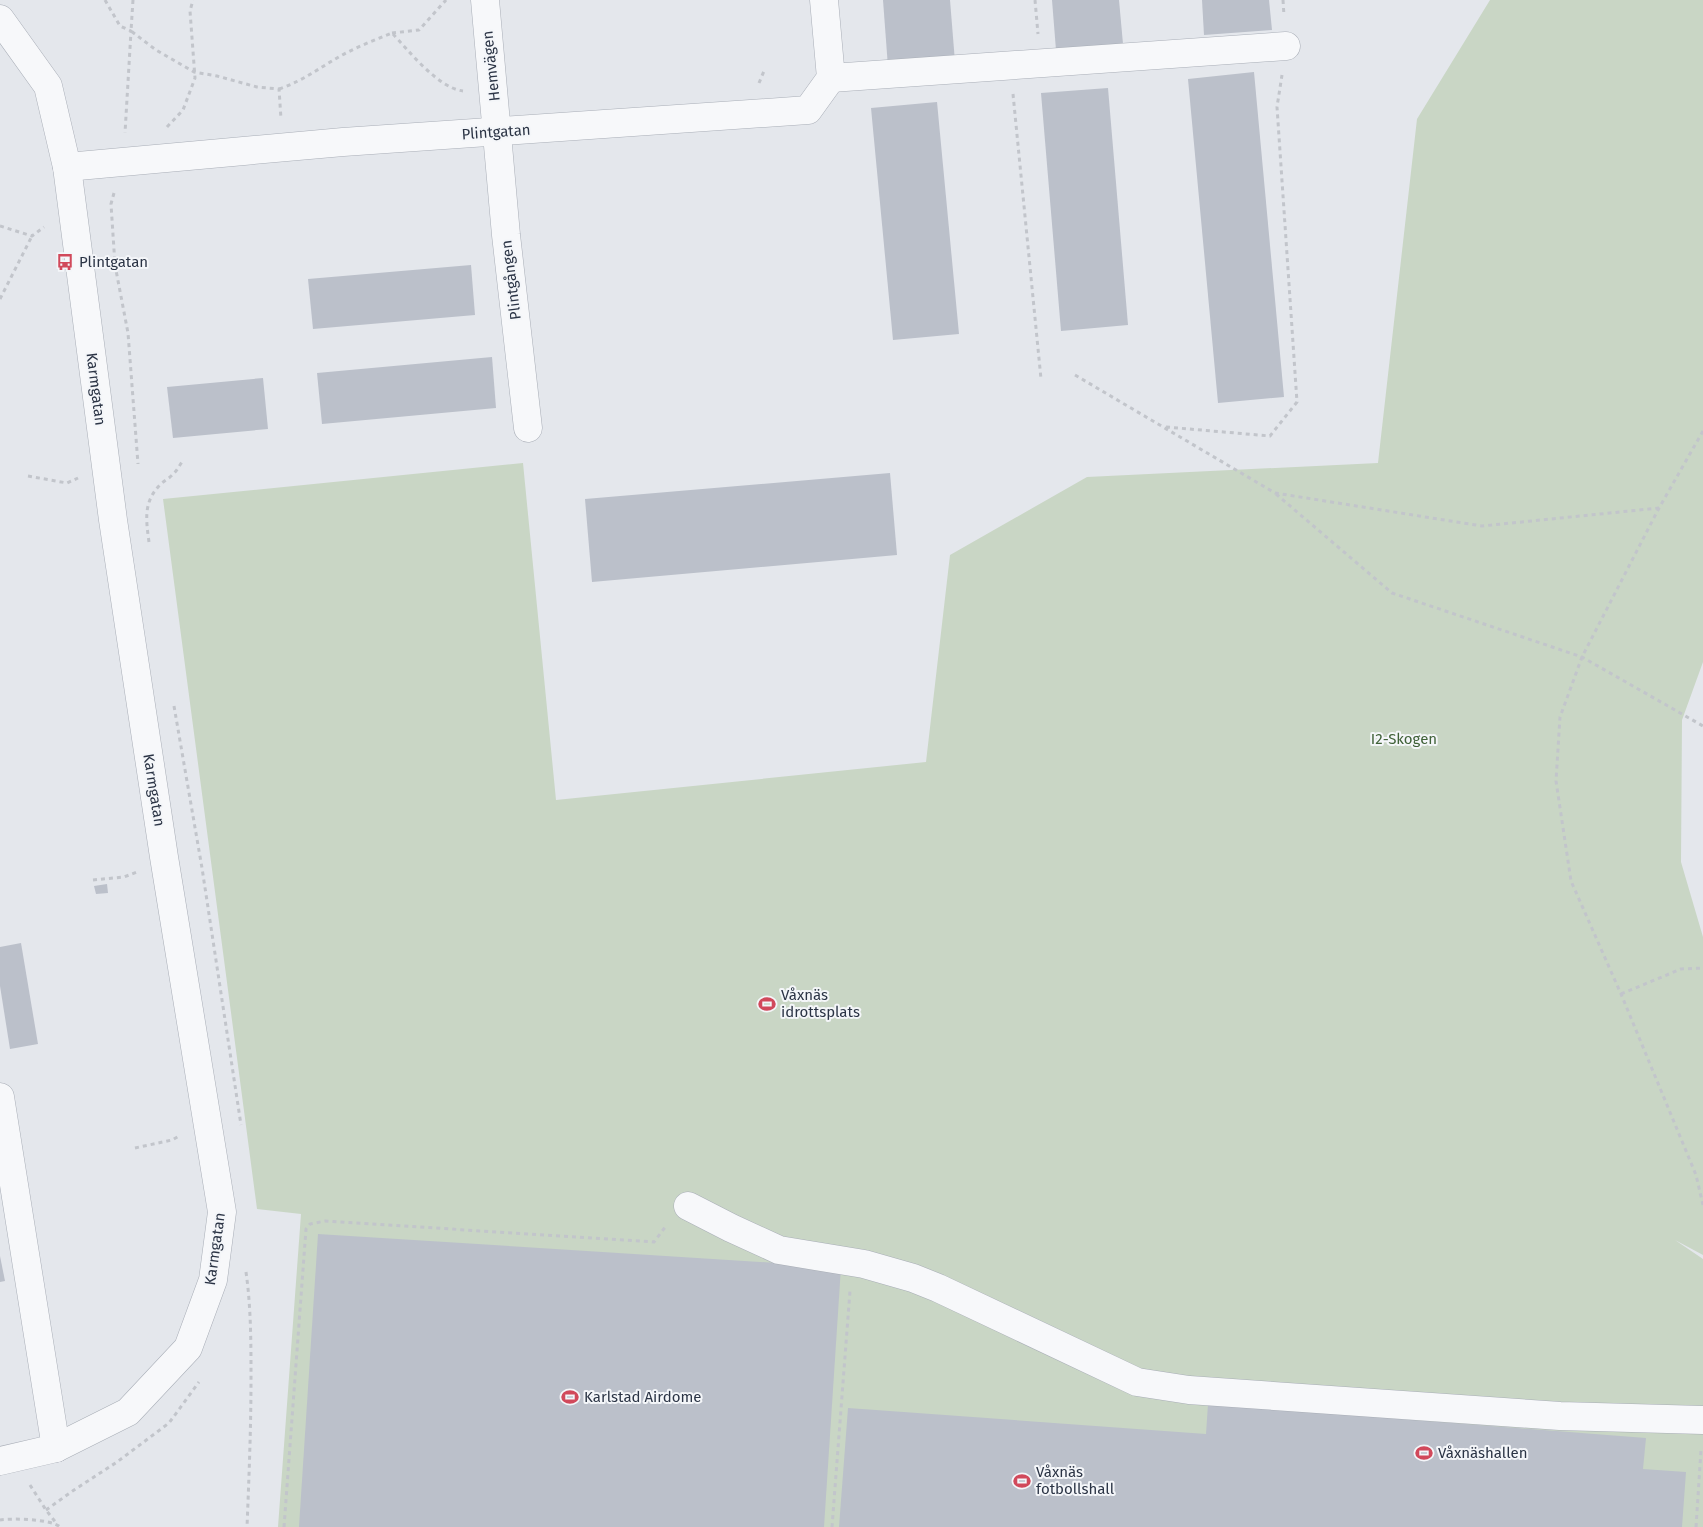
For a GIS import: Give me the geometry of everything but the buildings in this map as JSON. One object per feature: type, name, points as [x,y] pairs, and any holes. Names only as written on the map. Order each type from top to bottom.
[{"type":"street","name":"Hemvägen","points":[[484,0],[497,132]]},
{"type":"street","points":[[824,0],[831,78],[1286,46]]},
{"type":"street","name":"Karmgatan","points":[[0,19],[48,86],[68,167],[112,520],[164,857],[222,1212],[213,1280],[188,1348],[128,1412],[56,1448],[6,1459]]},
{"type":"street","name":"Plintgatan","points":[[68,167],[283,149],[343,142],[808,110],[831,78]]},
{"type":"street","name":"Plintgången","points":[[497,132],[506,235],[528,428]]},
{"type":"street","points":[[0,1097],[56,1448]]},
{"type":"street","points":[[688,1206],[730,1228],[779,1250],[852,1262],[913,1278],[1138,1382],[1189,1390],[1560,1416],[1703,1420]]},
{"type":"path","points":[[105,0],[120,26],[131,31],[156,50],[194,72],[257,87],[279,89],[283,149]]},
{"type":"path","points":[[132,0],[124,146],[128,180],[115,191],[111,204],[116,265],[128,333],[139,473]]},
{"type":"path","points":[[161,131],[183,110],[194,78],[190,11],[193,0]]},
{"type":"path","points":[[392,33],[419,30],[446,0]]},
{"type":"path","points":[[1162,427],[1270,436],[1297,402],[1277,108],[1286,46],[1283,0]]},
{"type":"path","points":[[1010,66],[1041,379]]},
{"type":"path","points":[[0,226],[32,236]]},
{"type":"path","points":[[0,299],[32,236],[46,226]]},
{"type":"path","points":[[1075,376],[1275,493],[1392,593],[1582,657],[1703,726]]},
{"type":"path","points":[[1703,432],[1659,508],[1582,657],[1560,717],[1556,781],[1572,881],[1696,1175],[1703,1205]]},
{"type":"path","points":[[28,476],[67,483],[77,478],[85,477]]},
{"type":"path","points":[[1275,493],[1482,526],[1659,508]]},
{"type":"path","points":[[144,508],[146,516]]},
{"type":"path","points":[[93,880],[124,876],[140,870]]},
{"type":"path","points":[[1621,994],[1682,969],[1703,968]]},
{"type":"path","points":[[135,1148],[172,1140],[182,1133]]},
{"type":"path","points":[[284,1527],[306,1229],[310,1224],[325,1221],[654,1242],[677,1212],[688,1206]]},
{"type":"path","points":[[832,1527],[852,1262]]},
{"type":"path","points":[[246,1271],[251,1340],[247,1527]]},
{"type":"path","points":[[1696,1527],[1701,1450]]},
{"type":"path","points":[[6,1459],[58,1525]]},
{"type":"path","points":[[0,1520],[8,1519],[58,1525]]},
{"type":"green space","name":"Våxnäs idrottsplats","points":[[1490,0],[1703,0],[1703,662],[1682,720],[1681,862],[1703,937],[1703,1255],[1675,1240],[1703,1259],[1703,1527],[278,1527],[301,1214],[257,1209],[163,499],[523,463],[556,800],[926,762],[950,555],[1087,477],[1378,463],[1417,119]]},
{"type":"place","name":"Plintgatan","points":[[65,262]]},
{"type":"place","name":"Våxnäs idrottsplats","points":[[767,1004]]},
{"type":"place","name":"Karlstad Airdome","points":[[570,1397]]},
{"type":"place","name":"Våxnäshallen","points":[[1424,1453]]},
{"type":"place","name":"Våxnäs fotbollshall","points":[[1022,1481]]},
{"type":"park label","name":"I2-Skogen","points":[[1404,739]]}]
